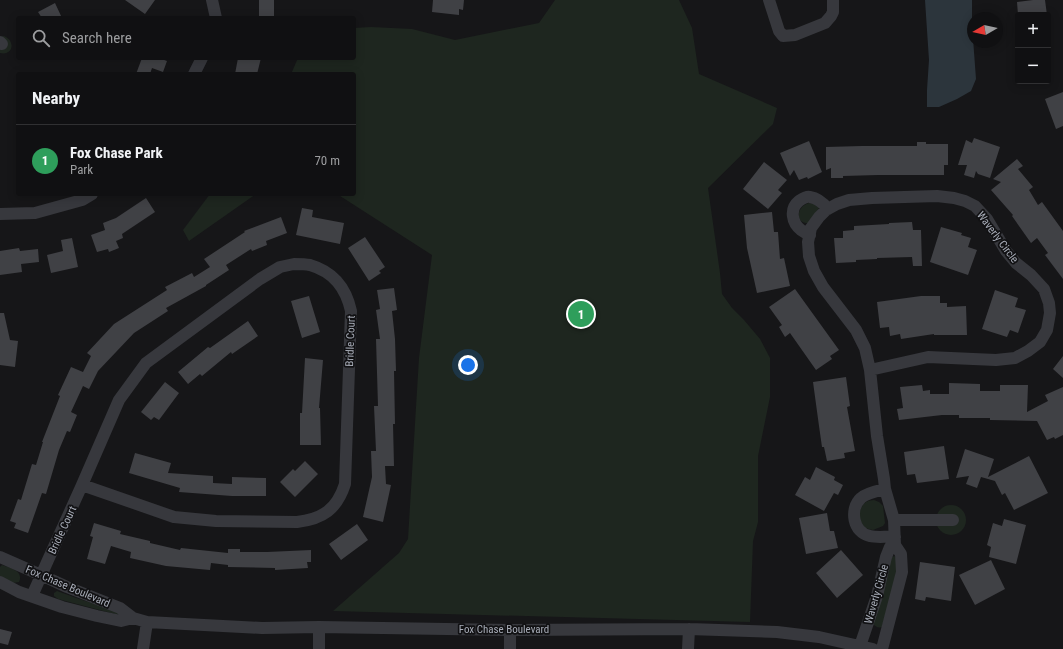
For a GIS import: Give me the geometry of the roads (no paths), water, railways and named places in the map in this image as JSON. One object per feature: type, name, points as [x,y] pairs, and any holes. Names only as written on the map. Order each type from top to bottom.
[{"type":"street","points":[[212,0],[216,16]]},
{"type":"street","points":[[768,0],[779,30],[783,36],[794,35],[825,23],[833,12],[833,0]]},
{"type":"street","points":[[195,72],[201,60]]},
{"type":"street","points":[[0,214],[35,213],[82,200],[89,196]]},
{"type":"street","name":"Waverly Circle","points":[[870,370],[928,357],[996,360],[1015,358],[1028,352],[1040,342],[1047,330],[1050,314],[1049,303],[1044,289],[1031,275],[1016,263],[1006,251],[987,219],[975,206],[954,198],[937,196],[849,200],[828,209],[819,217],[811,228],[808,242],[809,256],[814,271],[823,287],[856,330],[865,348],[870,370],[885,489],[894,520],[895,541],[901,554],[902,572],[885,632],[882,649]]},
{"type":"street","points":[[810,235],[802,231],[795,224],[792,213],[796,204],[803,198],[811,197],[821,202],[828,209]]},
{"type":"street","name":"Bridle Court","points":[[32,596],[119,400],[146,363],[260,279],[280,267],[294,264],[309,265],[334,277],[343,288],[349,300],[351,311],[345,484],[335,505],[326,512],[308,521],[297,522],[216,521],[174,517],[82,485]]},
{"type":"street","points":[[885,489],[862,498],[856,505],[853,516],[857,527],[864,534],[895,541]]},
{"type":"street","points":[[894,520],[953,520]]},
{"type":"street","name":"Waverly Circle","points":[[860,646],[877,596],[886,557],[890,547],[895,541]]},
{"type":"street","name":"Fox Chase Boulevard","points":[[0,557],[67,587],[120,608],[133,618],[147,622],[262,628],[319,627],[510,630],[689,629],[777,632],[819,637],[873,649]]},
{"type":"street","name":"Fox Chase Boulevard","points":[[0,582],[20,592],[62,607],[122,621],[133,618]]},
{"type":"street","points":[[143,649],[147,622]]},
{"type":"street","points":[[319,627],[319,649]]},
{"type":"street","points":[[688,649],[689,629]]},
{"type":"street","points":[[510,630],[510,649]]},
{"type":"place","name":"Fox Chase Park","points":[[581,314]]}]
